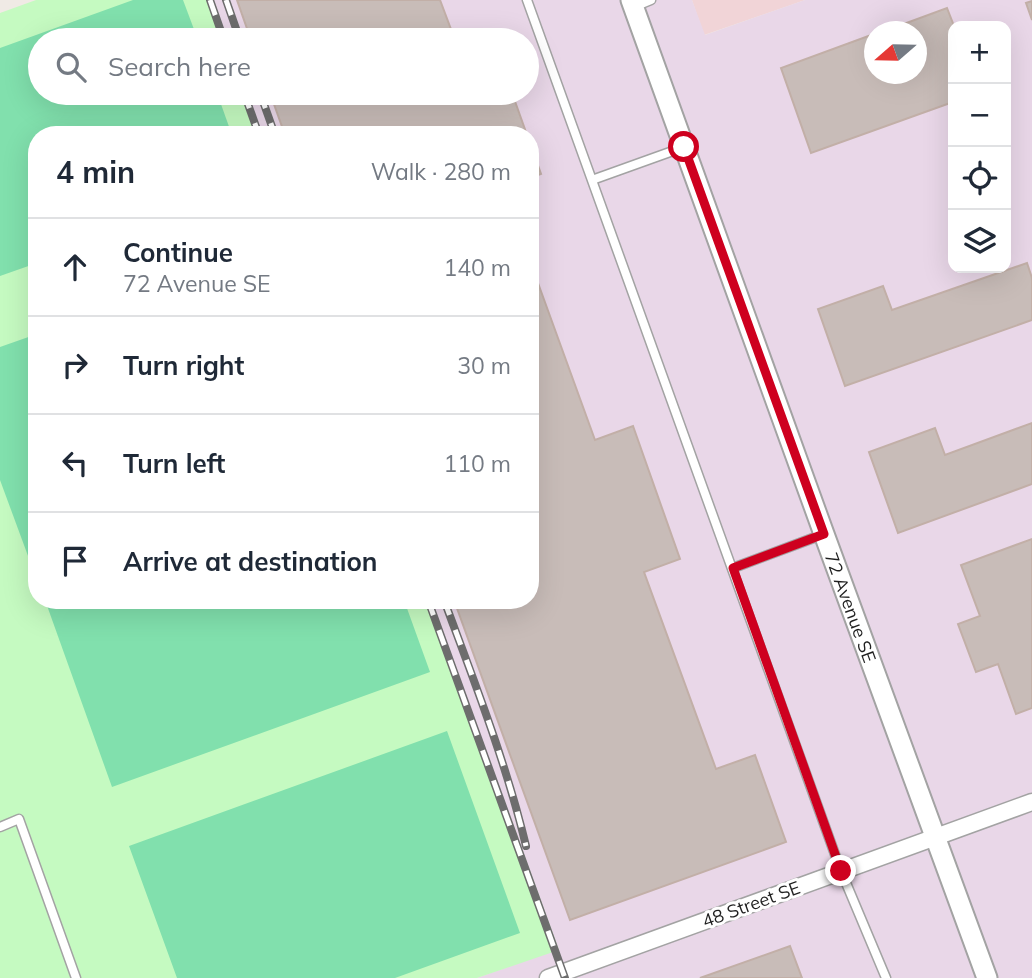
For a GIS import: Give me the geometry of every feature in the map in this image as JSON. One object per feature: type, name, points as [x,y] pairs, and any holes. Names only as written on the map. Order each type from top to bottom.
[{"type":"street","name":"72 Avenue SE","points":[[638,2],[684,147],[987,978]]},
{"type":"street","name":"48 Street SE","points":[[548,978],[1032,802]]},
{"type":"lane","points":[[527,0],[537,28]]},
{"type":"lane","points":[[539,33],[841,871],[886,978]]},
{"type":"lane","points":[[592,180],[684,147]]},
{"type":"lane","points":[[733,568],[824,534]]},
{"type":"lane","points":[[0,827],[19,819],[76,978]]},
{"type":"shaded area","points":[[211,0],[692,0],[705,35],[805,0],[1032,0],[1032,978],[477,978],[558,949],[434,609],[539,609],[539,126],[257,126],[249,105],[539,105],[539,28],[221,28]]},
{"type":"shaded area","points":[[692,0],[805,0],[704,35]]},
{"type":"green space","points":[[36,0],[211,0],[221,28],[28,28],[28,105],[249,105],[257,126],[28,126],[28,609],[434,609],[559,950],[477,978],[0,978],[0,13]]},
{"type":"green space","points":[[133,0],[183,0],[194,28],[55,28]]},
{"type":"green space","points":[[28,38],[28,105],[221,105],[229,126],[28,126],[28,266],[0,276],[0,48]]},
{"type":"green space","points":[[28,337],[28,556],[0,480],[0,347]]},
{"type":"green space","points":[[48,609],[407,609],[430,672],[112,787]]},
{"type":"green space","points":[[447,731],[520,933],[395,978],[177,978],[129,846]]},
{"type":"building","points":[[237,0],[440,0],[450,28],[247,28]]},
{"type":"building","points":[[1032,1],[1032,20],[1026,3]]},
{"type":"building","points":[[947,8],[952,21],[948,21],[948,104],[811,153],[781,68],[864,38],[864,84],[927,84],[927,21],[912,21]]},
{"type":"building","points":[[274,105],[516,105],[524,126],[282,126]]},
{"type":"building","points":[[1027,263],[1032,278],[1032,320],[845,386],[818,309],[883,286],[892,310],[998,273],[1011,273],[1011,269]]},
{"type":"building","points":[[539,286],[595,440],[633,426],[680,559],[644,572],[716,769],[755,755],[786,842],[570,920],[457,609],[539,609]]},
{"type":"building","points":[[1032,423],[1032,484],[898,533],[869,452],[935,428],[945,455]]},
{"type":"building","points":[[1032,539],[1032,708],[1016,714],[998,664],[976,672],[958,624],[980,616],[961,565]]},
{"type":"building","points":[[790,946],[802,978],[700,978]]},
{"type":"railway","points":[[210,0],[220,28]]},
{"type":"railway","points":[[226,0],[236,28]]},
{"type":"railway","points":[[248,105],[256,126]]},
{"type":"railway","points":[[264,105],[272,126]]},
{"type":"railway","points":[[431,609],[565,978]]},
{"type":"railway","points":[[447,609],[499,753],[526,846]]},
{"type":"route","points":[[684,147],[824,534],[733,568],[841,871]]}]
